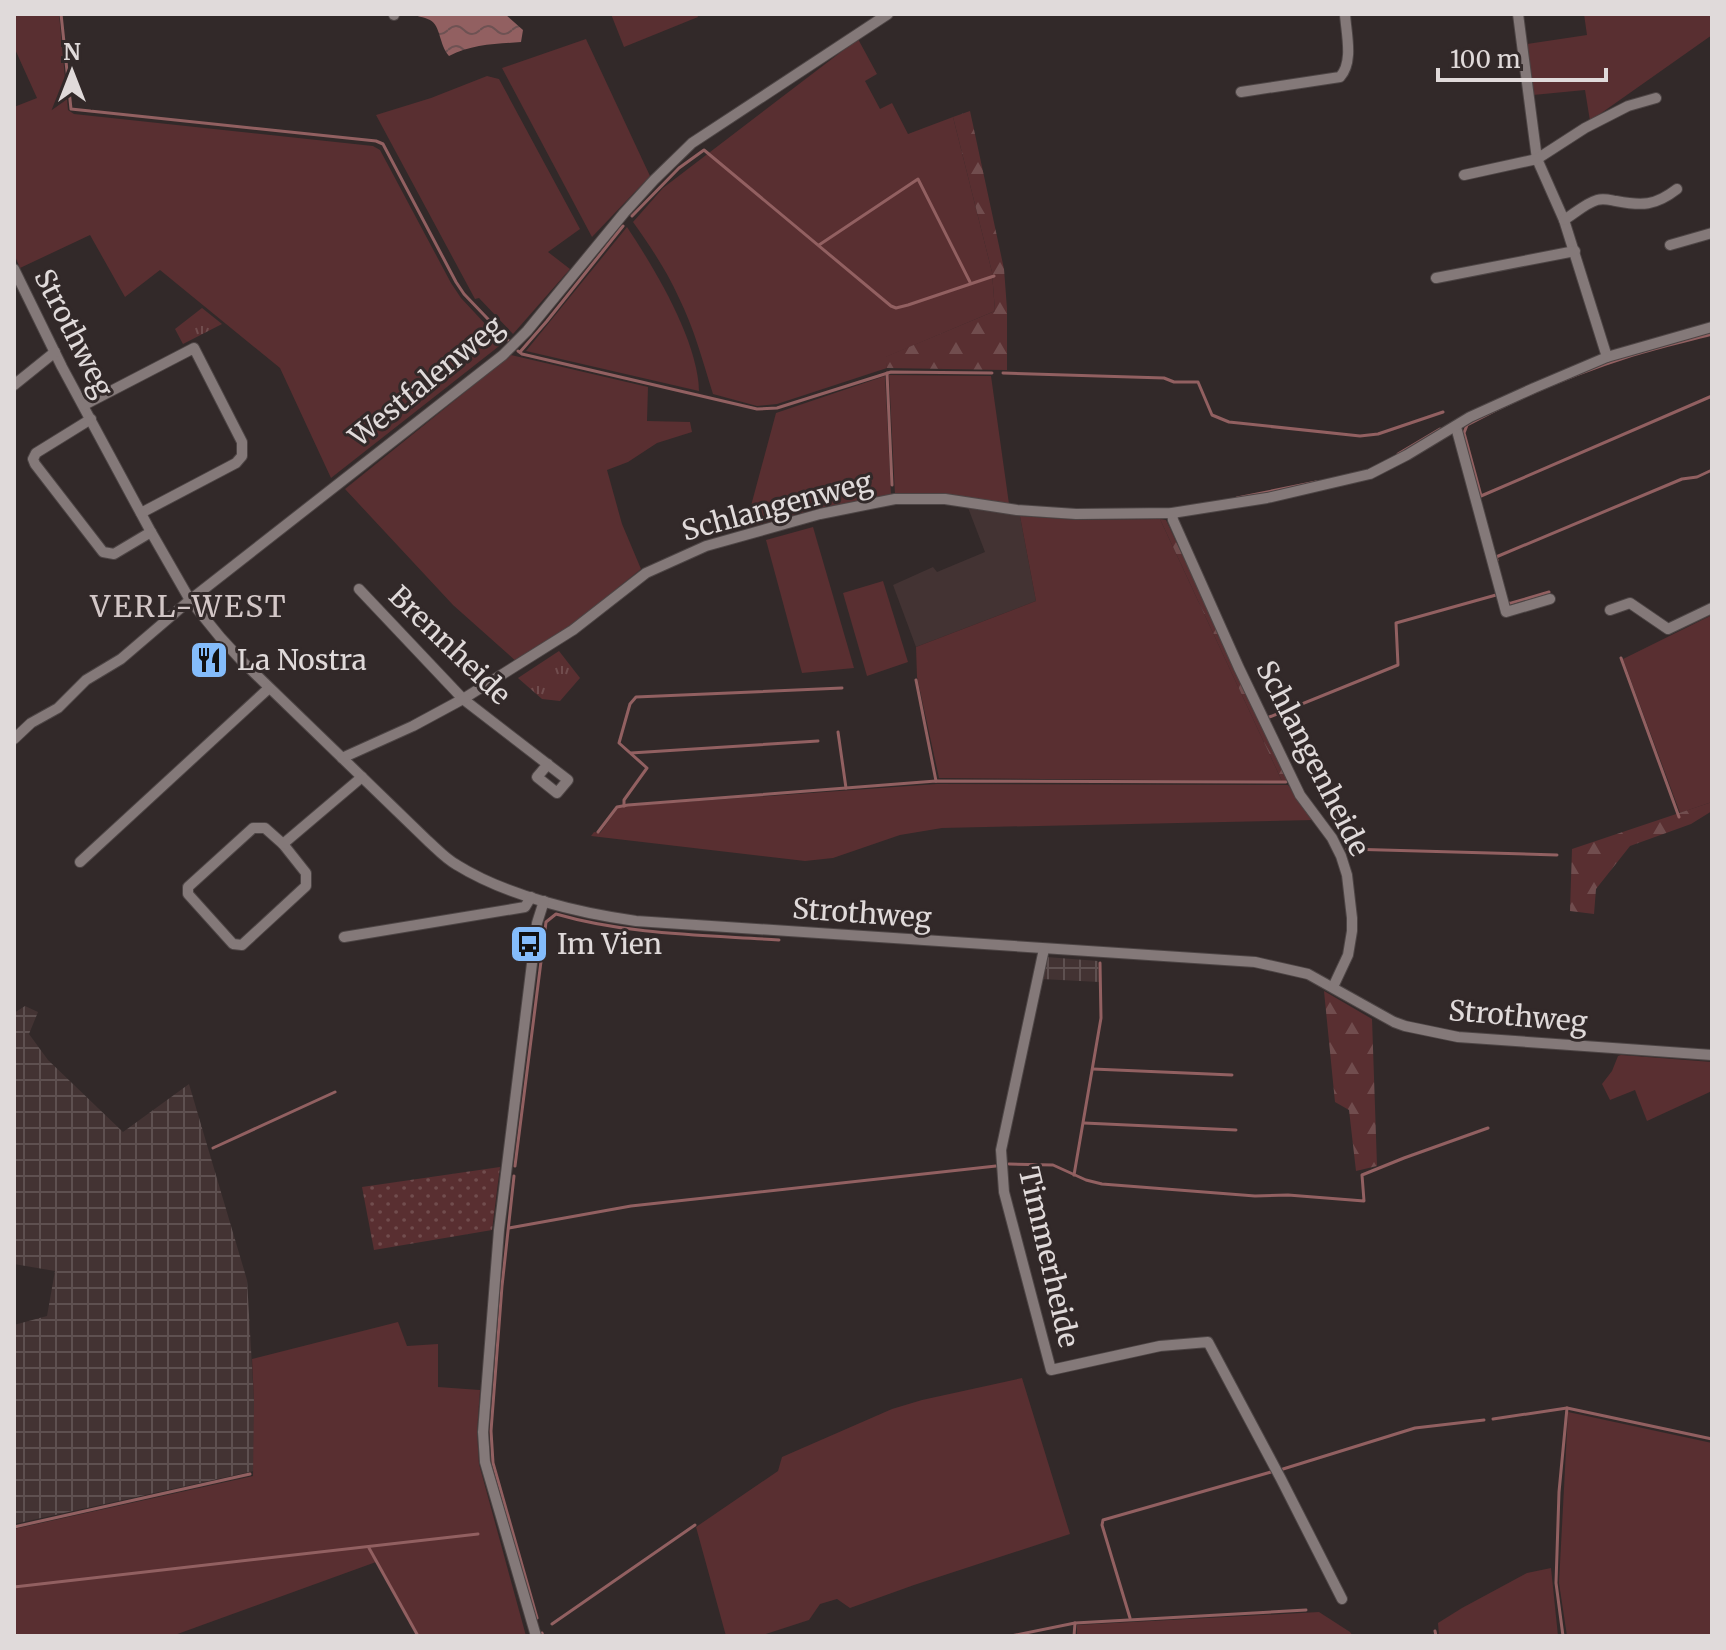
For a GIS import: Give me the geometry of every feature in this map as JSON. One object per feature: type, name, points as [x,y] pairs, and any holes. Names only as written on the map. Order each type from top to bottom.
[{"type":"street","name":"Westfalenweg","points":[[14,739],[31,723],[58,708],[86,680],[121,659],[190,600],[503,355],[527,331],[634,202],[692,143],[888,14]]},
{"type":"street","points":[[1241,92],[1340,77],[1346,70],[1348,60],[1345,14]]},
{"type":"street","points":[[1518,14],[1537,159],[1575,251],[1607,357]]},
{"type":"street","points":[[1464,175],[1537,159],[1585,128],[1628,106],[1656,98]]},
{"type":"street","points":[[1564,220],[1594,200],[1639,205],[1665,199],[1677,189]]},
{"type":"street","points":[[1670,245],[1712,233]]},
{"type":"street","points":[[1436,278],[1575,251]]},
{"type":"street","name":"Strothweg","points":[[14,269],[55,352],[190,600],[269,688],[428,841],[455,864],[486,881],[603,917],[636,921],[1255,962],[1308,974],[1394,1022],[1432,1033],[1712,1055]]},
{"type":"street","name":"Schlangenweg","points":[[342,758],[463,699],[573,630],[646,573],[706,546],[767,527],[860,505],[913,498],[1076,514],[1172,513],[1267,498],[1370,474],[1470,417],[1607,357],[1712,327]]},
{"type":"street","points":[[84,405],[194,348],[242,442],[242,456],[236,463],[141,513]]},
{"type":"street","points":[[14,385],[55,352]]},
{"type":"street","name":"Strothweg","points":[[91,419],[36,453],[33,459],[35,464],[103,552],[114,554],[151,532]]},
{"type":"street","points":[[1456,427],[1506,612],[1550,599]]},
{"type":"street","name":"Schlangenheide","points":[[1172,513],[1239,668],[1300,795],[1332,838],[1341,856],[1347,875],[1352,931],[1348,955],[1333,987]]},
{"type":"street","name":"Brennheide","points":[[359,589],[463,699],[548,764]]},
{"type":"street","points":[[1610,610],[1630,603],[1668,629],[1712,608]]},
{"type":"street","points":[[80,862],[269,688]]},
{"type":"street","points":[[283,844],[362,777]]},
{"type":"street","points":[[253,828],[265,828],[283,844],[306,873],[306,886],[242,945],[233,944],[188,894],[188,887],[253,828]]},
{"type":"street","points":[[344,937],[525,907],[531,897]]},
{"type":"street","points":[[536,1636],[485,1462],[483,1432],[499,1230],[537,923],[544,901]]},
{"type":"street","name":"Timmerheide","points":[[1044,949],[1001,1150],[1004,1192],[1051,1370],[1160,1346],[1208,1342],[1342,1599]]},
{"type":"shaded area","points":[[967,505],[1020,516],[1036,601],[916,647],[893,585],[933,567],[937,572],[985,552]]},
{"type":"shaded area","points":[[1046,957],[1098,961],[1099,982],[1042,979]]},
{"type":"shaded area","points":[[25,1006],[38,1012],[29,1034],[48,1060],[123,1132],[189,1084],[247,1280],[254,1401],[254,1471],[14,1524],[14,1325],[47,1316],[55,1271],[14,1264],[14,1013]]},
{"type":"green space","points":[[14,14],[59,14],[68,110],[74,114],[373,146],[380,150],[451,283],[503,343],[331,478],[280,368],[160,270],[125,297],[90,235],[20,268],[14,254],[14,107],[37,98],[14,47]]},
{"type":"green space","points":[[611,14],[697,14],[698,17],[624,47]]},
{"type":"green space","points":[[1584,14],[1712,14],[1712,35],[1590,121],[1585,90],[1533,95],[1527,44],[1587,35]]},
{"type":"green space","points":[[586,39],[650,176],[592,237],[502,68]]},
{"type":"green space","points":[[858,39],[877,74],[865,81],[880,109],[892,103],[908,134],[953,117],[992,272],[995,311],[886,357],[887,368],[777,404],[757,406],[713,394],[684,309],[664,268],[633,222],[663,188]]},
{"type":"green space","points":[[487,76],[499,79],[580,229],[548,252],[570,269],[513,334],[479,298],[475,299],[376,115]]},
{"type":"green space","points":[[970,111],[1004,269],[1007,370],[887,368],[885,357],[995,311],[992,272],[953,117]]},
{"type":"green space","points":[[627,227],[662,284],[683,328],[697,371],[699,391],[526,351]]},
{"type":"green space","points":[[202,308],[222,324],[183,344],[175,329]]},
{"type":"green space","points":[[511,355],[648,387],[647,421],[690,422],[692,432],[657,443],[628,462],[607,470],[622,524],[641,569],[568,628],[518,663],[453,605],[345,489]]},
{"type":"green space","points":[[889,375],[991,376],[1009,504],[952,496],[895,495]]},
{"type":"green space","points":[[885,376],[891,495],[820,508],[745,528],[776,413]]},
{"type":"green space","points":[[1020,516],[1077,520],[1160,519],[1282,781],[939,778],[917,677],[916,647],[1036,601]]},
{"type":"green space","points":[[1160,519],[1166,520],[1288,781],[1282,781]]},
{"type":"green space","points":[[813,527],[854,668],[802,673],[766,540]]},
{"type":"green space","points":[[883,581],[908,662],[867,676],[843,593]]},
{"type":"green space","points":[[1712,615],[1712,802],[1680,813],[1623,659]]},
{"type":"green space","points":[[559,651],[580,678],[560,701],[542,699],[518,678]]},
{"type":"green space","points":[[937,784],[1288,785],[1314,820],[942,828],[900,835],[833,858],[805,861],[591,836],[594,832],[600,833],[618,808],[629,806]]},
{"type":"green space","points":[[1712,802],[1712,811],[1691,824],[1630,846],[1596,889],[1594,914],[1570,911],[1572,849]]},
{"type":"green space","points":[[1324,991],[1372,1019],[1377,1166],[1356,1171],[1349,1110],[1335,1102]]},
{"type":"green space","points":[[1621,1055],[1712,1062],[1712,1091],[1647,1121],[1635,1090],[1610,1100],[1602,1084]]},
{"type":"green space","points":[[500,1167],[492,1230],[374,1250],[362,1187]]},
{"type":"green space","points":[[398,1322],[407,1346],[438,1344],[438,1387],[480,1390],[477,1432],[479,1464],[526,1636],[419,1636],[376,1562],[172,1636],[21,1636],[14,1633],[14,1529],[253,1476],[252,1359]]},
{"type":"green space","points":[[1022,1378],[1070,1534],[850,1608],[837,1599],[820,1604],[809,1620],[760,1636],[726,1636],[696,1527],[778,1471],[782,1457],[892,1409]]},
{"type":"green space","points":[[1568,1412],[1712,1443],[1712,1636],[1567,1636],[1559,1583]]},
{"type":"green space","points":[[1551,1568],[1558,1636],[1439,1636],[1438,1623],[1462,1608],[1527,1573]]},
{"type":"green space","points":[[1319,1612],[1353,1636],[1077,1636],[1077,1625]]},
{"type":"water","points":[[411,14],[505,14],[523,30],[521,42],[475,47],[449,56],[434,23]]},
{"type":"waterway","points":[[61,14],[71,109],[383,144],[456,282],[508,340]]},
{"type":"waterway","points":[[632,216],[679,168],[704,150],[891,306],[908,305],[994,276]]},
{"type":"waterway","points":[[819,245],[918,179],[970,282]]},
{"type":"waterway","points":[[520,352],[623,226]]},
{"type":"waterway","points":[[1712,334],[1590,370],[1527,395],[1467,425],[1464,433],[1481,496],[1712,396]]},
{"type":"waterway","points":[[518,351],[757,409],[777,408],[891,372],[992,373]]},
{"type":"waterway","points":[[887,373],[892,485]]},
{"type":"waterway","points":[[1003,373],[1164,378],[1174,382],[1198,382],[1212,415],[1229,422],[1360,436],[1378,434],[1443,412]]},
{"type":"waterway","points":[[1398,454],[1440,429]]},
{"type":"waterway","points":[[1497,560],[1496,557],[1682,479],[1712,470]]},
{"type":"waterway","points":[[1237,498],[1316,482]]},
{"type":"waterway","points":[[1508,602],[1549,592]]},
{"type":"waterway","points":[[1267,718],[1398,665],[1396,623],[1496,595]]},
{"type":"waterway","points":[[1621,658],[1679,817]]},
{"type":"waterway","points":[[916,680],[936,781]]},
{"type":"waterway","points":[[624,806],[624,800],[647,768],[619,743],[630,704],[636,697],[842,688]]},
{"type":"waterway","points":[[838,732],[846,788]]},
{"type":"waterway","points":[[631,753],[818,741]]},
{"type":"waterway","points":[[598,832],[617,807],[628,805],[936,781],[1286,782]]},
{"type":"waterway","points":[[1347,849],[1557,855]]},
{"type":"waterway","points":[[515,1166],[546,922],[556,914],[639,930],[779,940]]},
{"type":"waterway","points":[[1074,1175],[1101,1018],[1100,963]]},
{"type":"waterway","points":[[1093,1069],[1232,1075]]},
{"type":"waterway","points":[[213,1148],[335,1092]]},
{"type":"waterway","points":[[1084,1123],[1236,1130]]},
{"type":"waterway","points":[[1009,1164],[1053,1165],[1102,1184],[1364,1201],[1362,1175],[1488,1128]]},
{"type":"waterway","points":[[509,1228],[631,1206],[996,1166]]},
{"type":"waterway","points":[[514,1176],[491,1431],[493,1463],[537,1618]]},
{"type":"waterway","points":[[1493,1419],[1567,1408],[1712,1439]]},
{"type":"waterway","points":[[1563,1636],[1556,1583],[1559,1492],[1567,1408]]},
{"type":"waterway","points":[[1283,1469],[1415,1428],[1484,1420]]},
{"type":"waterway","points":[[1130,1618],[1103,1520],[1271,1472]]},
{"type":"waterway","points":[[14,1527],[250,1474]]},
{"type":"waterway","points":[[552,1624],[695,1525]]},
{"type":"waterway","points":[[14,1587],[478,1534]]},
{"type":"waterway","points":[[369,1548],[418,1636]]},
{"type":"waterway","points":[[1011,1636],[1075,1623],[1306,1610]]},
{"type":"waterway","points":[[1074,1636],[1075,1623]]},
{"type":"waterway","points":[[1435,1631],[1436,1636]]},
{"type":"place","name":"La Nostra","points":[[209,660]]},
{"type":"place","name":"Im Vien","points":[[529,944]]},
{"type":"district","name":"VERL-WEST","points":[[189,607]]}]
